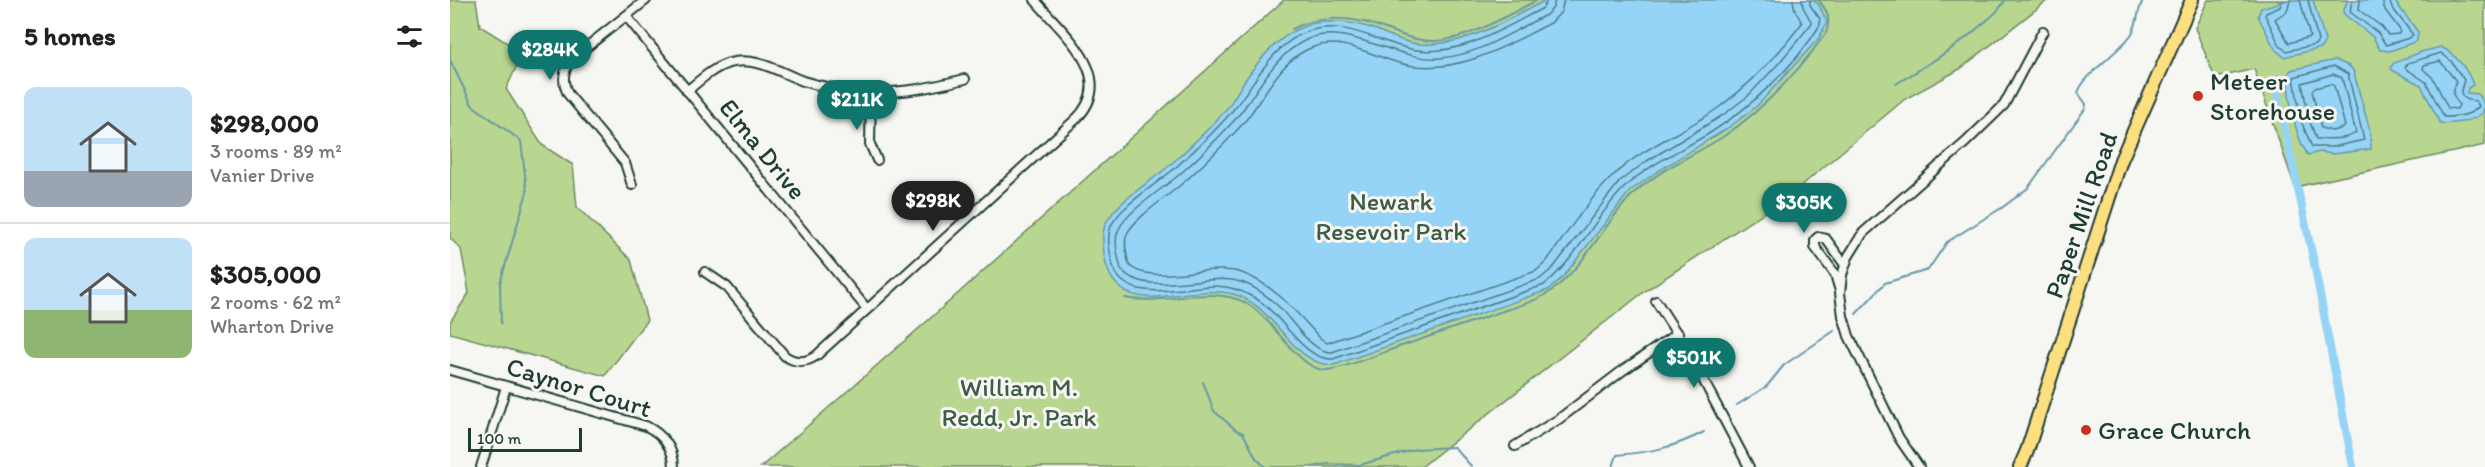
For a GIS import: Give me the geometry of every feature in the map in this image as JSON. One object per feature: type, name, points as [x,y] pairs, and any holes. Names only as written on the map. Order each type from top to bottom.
[{"type":"main road","name":"Paper Mill Road","points":[[2020,467],[2121,160],[2192,0]]},
{"type":"main road","name":"Paper Mill Road","points":[[2027,451],[2029,460],[2027,467]]},
{"type":"street","points":[[632,185],[625,163],[568,94],[563,82],[565,70],[570,61],[645,0]]},
{"type":"street","points":[[705,272],[727,287],[784,356],[804,362],[816,356],[1075,120],[1086,106],[1093,84],[1090,69],[1035,0]]},
{"type":"street","name":"Elma Drive","points":[[626,16],[867,309]]},
{"type":"street","points":[[1840,293],[1845,265],[1854,244],[1863,233],[1966,142],[2004,105],[2043,31]]},
{"type":"street","points":[[687,90],[718,68],[748,61],[766,65],[823,86],[871,93],[927,88],[965,79]]},
{"type":"street","points":[[871,93],[870,144],[877,160]]},
{"type":"street","points":[[1845,265],[1826,239],[1818,237],[1815,240],[1815,247],[1835,274],[1849,336],[1899,438],[1919,467]]},
{"type":"street","points":[[1656,301],[1678,333],[1749,467]]},
{"type":"street","points":[[1515,446],[1559,419],[1622,371],[1678,333]]},
{"type":"street","name":"Caynor Court","points":[[450,370],[646,426],[655,431],[669,446],[674,458],[674,467]]},
{"type":"street","points":[[481,467],[506,387]]},
{"type":"green space","points":[[450,0],[476,0],[480,26],[523,53],[506,89],[542,145],[573,165],[577,207],[631,260],[647,320],[605,376],[450,333],[450,322],[469,293],[461,249],[450,238]]},
{"type":"green space","name":"Newark Resevoir Park","points":[[1284,0],[2048,0],[1960,69],[1905,99],[1789,196],[1645,291],[1421,467],[761,467],[933,316]]},
{"type":"green space","points":[[2208,0],[2485,0],[2485,145],[2295,187],[2254,69],[2215,78],[2195,28]]},
{"type":"water","points":[[1546,0],[1813,0],[1819,5],[1827,22],[1819,38],[1757,106],[1731,126],[1630,191],[1563,277],[1548,290],[1334,365],[1319,363],[1306,356],[1261,310],[1248,300],[1224,292],[1145,297],[1120,288],[1109,274],[1104,254],[1103,234],[1111,215],[1207,130],[1228,107],[1257,64],[1287,35],[1319,22],[1336,22],[1368,27],[1412,43],[1436,44],[1485,31]]},
{"type":"water","points":[[2288,0],[2313,0],[2325,41],[2321,48],[2284,57],[2275,49],[2258,16],[2261,8]]},
{"type":"water","points":[[2348,0],[2394,0],[2418,32],[2417,41],[2390,51],[2380,50],[2373,37],[2343,12]]},
{"type":"water","points":[[2441,47],[2461,63],[2468,74],[2473,85],[2468,88],[2467,93],[2478,94],[2483,103],[2483,113],[2479,116],[2463,122],[2440,123],[2421,85],[2392,70],[2394,63]]},
{"type":"water","points":[[2335,60],[2353,70],[2370,131],[2371,149],[2333,154],[2320,152],[2308,155],[2293,115],[2288,82],[2289,73],[2291,70]]},
{"type":"waterway","points":[[1292,29],[1318,20],[1346,19],[1364,22],[1408,37],[1435,41],[1475,31],[1538,0]]},
{"type":"waterway","points":[[1125,298],[1140,300],[1217,295],[1246,303],[1256,310],[1304,361],[1324,370],[1348,365],[1532,301],[1551,291],[1574,270],[1613,218],[1642,186],[1721,138],[1751,116],[1778,90],[1826,33],[1828,15],[1818,0]]},
{"type":"waterway","points":[[1896,84],[1959,43],[1993,15],[2005,0]]},
{"type":"waterway","points":[[1856,314],[1885,283],[1928,270],[1947,242],[2003,207],[2028,188],[2085,109],[2086,104],[2078,93],[2081,86],[2131,35],[2143,0]]},
{"type":"waterway","points":[[450,60],[472,105],[521,141],[527,192],[500,283],[501,323]]},
{"type":"waterway","points":[[2274,79],[2313,258],[2353,467]]},
{"type":"waterway","points":[[1737,405],[1767,386],[1784,365],[1834,331]]},
{"type":"waterway","points":[[1203,382],[1214,411],[1236,430],[1243,433],[1256,458],[1265,467]]},
{"type":"waterway","points":[[1613,467],[1617,455],[1662,448],[1704,432]]},
{"type":"waterway","points":[[1312,467],[1328,464],[1360,465],[1416,449],[1454,447],[1472,467]]},
{"type":"place","name":"Meteer Storehouse","points":[[2198,96]]},
{"type":"place","name":"Grace Church","points":[[2086,430]]},
{"type":"park label","name":"William M. Redd, Jr. Park","points":[[1019,402]]}]
